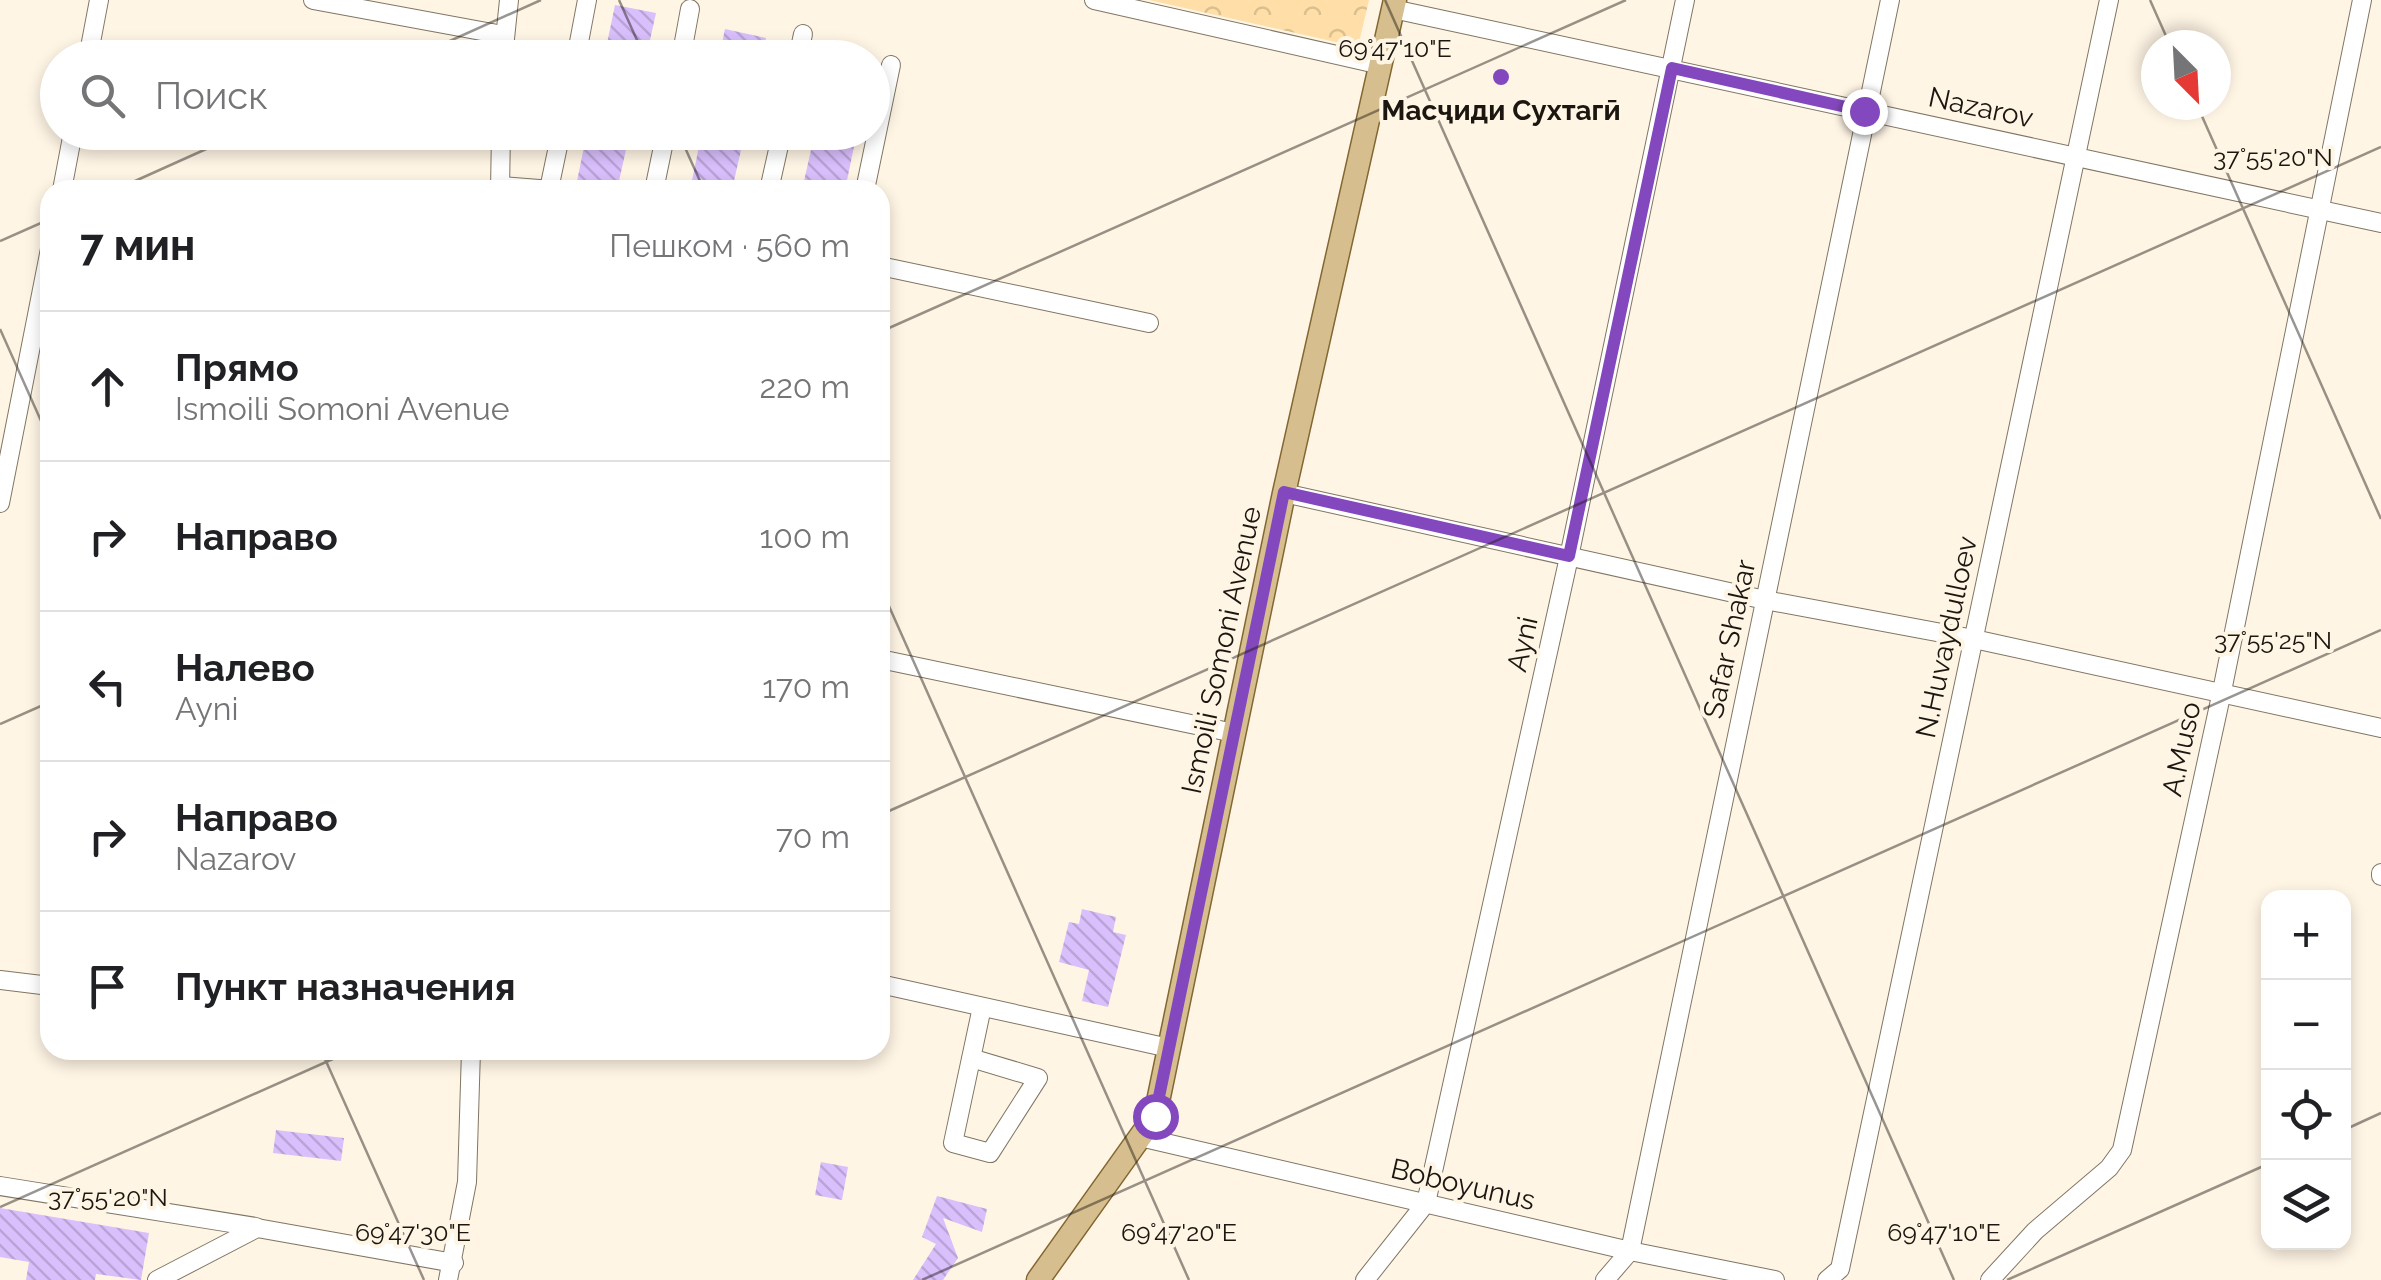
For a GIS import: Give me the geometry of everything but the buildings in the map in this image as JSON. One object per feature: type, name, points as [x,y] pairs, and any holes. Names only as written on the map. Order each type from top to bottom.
[{"type":"main road","name":"Ismoili Somoni Avenue","points":[[1038,1280],[1155,1116],[1284,492],[1394,4]]},
{"type":"street","points":[[91,40],[99,0]]},
{"type":"street","points":[[313,0],[503,35]]},
{"type":"street","points":[[503,40],[509,0]]},
{"type":"street","points":[[579,40],[587,0]]},
{"type":"street","points":[[1094,0],[1381,65]]},
{"type":"street","name":"Ayni","points":[[1365,1280],[1426,1204],[1569,556],[1685,0]]},
{"type":"street","name":"Safar Shakar","points":[[1605,1280],[1630,1251],[1890,0]]},
{"type":"street","name":"N.Huvaydulloev","points":[[1827,1280],[1840,1268],[2108,0]]},
{"type":"street","name":"A.Muso","points":[[1990,1280],[2034,1231],[2109,1168],[2122,1150],[2221,696],[2362,0]]},
{"type":"street","name":"Nazarov","points":[[1394,4],[1864,111],[2381,222]]},
{"type":"street","points":[[684,40],[690,9]]},
{"type":"street","points":[[802,40],[803,34]]},
{"type":"street","points":[[890,70],[891,65]]},
{"type":"street","points":[[64,180],[70,150]]},
{"type":"street","points":[[500,180],[501,150]]},
{"type":"street","points":[[553,180],[558,150]]},
{"type":"street","points":[[656,180],[662,150]]},
{"type":"street","points":[[771,180],[778,150]]},
{"type":"street","points":[[867,180],[873,150]]},
{"type":"street","points":[[890,268],[1148,323]]},
{"type":"street","points":[[0,504],[40,301]]},
{"type":"street","points":[[1284,492],[1765,600],[1974,639],[2381,728]]},
{"type":"street","points":[[890,662],[1234,733]]},
{"type":"street","points":[[0,980],[40,985]]},
{"type":"street","points":[[890,986],[1168,1048]]},
{"type":"street","points":[[971,1058],[1038,1078],[990,1152],[954,1143],[971,1058],[982,1007]]},
{"type":"street","points":[[0,1186],[257,1228],[451,1271],[466,1182],[470,1060]]},
{"type":"street","name":"Boboyunus","points":[[1140,1137],[1630,1251],[1775,1280]]},
{"type":"street","points":[[157,1280],[257,1228]]},
{"type":"green space","points":[[1149,0],[1369,0],[1358,47]]},
{"type":"place","name":"Масҷиди Сухтагӣ","points":[[1501,77]]},
{"type":"route","points":[[1155,1116],[1284,492],[1569,556],[1672,68],[1864,111]]}]
